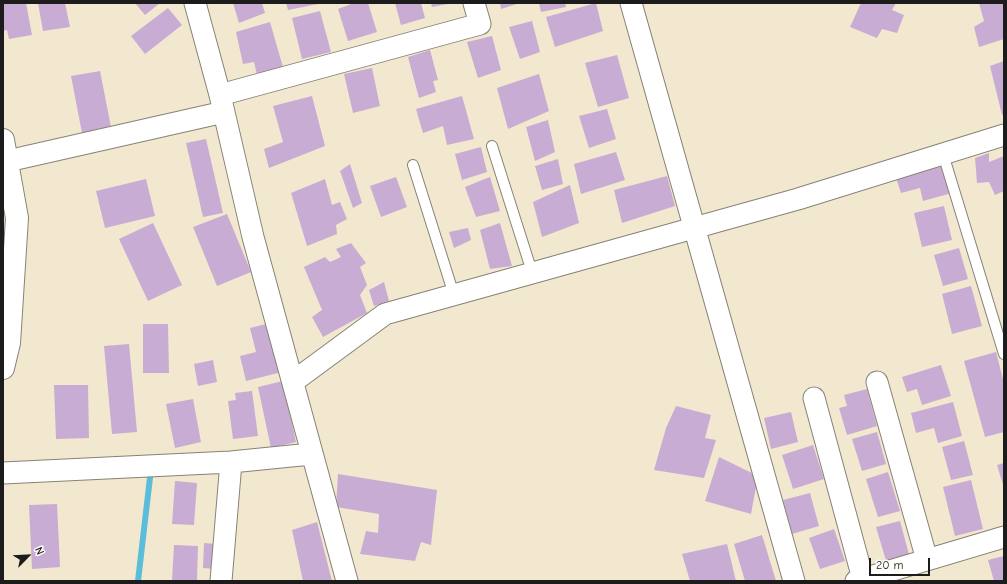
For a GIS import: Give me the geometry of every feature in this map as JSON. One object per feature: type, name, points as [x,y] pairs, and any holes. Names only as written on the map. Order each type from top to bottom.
[{"type":"street","points":[[195,3],[222,103],[253,237],[294,381],[311,454],[347,581]]},
{"type":"street","points":[[3,368],[9,344],[17,218],[4,154],[222,103],[480,24],[474,3]]},
{"type":"street","points":[[631,3],[794,581]]},
{"type":"street","points":[[294,381],[385,314],[798,199],[1004,135]]},
{"type":"street","points":[[877,382],[927,560]]},
{"type":"street","points":[[814,398],[860,580],[1004,537]]},
{"type":"street","points":[[3,473],[231,462],[311,454]]},
{"type":"street","points":[[221,581],[231,462]]},
{"type":"lane","points":[[492,146],[532,272]]},
{"type":"lane","points":[[943,154],[1004,354]]},
{"type":"lane","points":[[413,165],[454,295]]},
{"type":"building","points":[[3,3],[26,3],[32,35],[9,39],[7,30],[3,31]]},
{"type":"building","points":[[38,3],[65,3],[70,27],[43,31]]},
{"type":"building","points":[[135,3],[160,3],[145,15]]},
{"type":"building","points":[[233,3],[262,3],[265,13],[239,23]]},
{"type":"building","points":[[286,3],[318,3],[318,4],[288,10]]},
{"type":"building","points":[[354,3],[368,3],[377,32],[348,41],[338,9]]},
{"type":"building","points":[[395,3],[421,3],[425,18],[401,25]]},
{"type":"building","points":[[431,3],[448,3],[448,4],[432,7]]},
{"type":"building","points":[[500,3],[520,3],[501,9]]},
{"type":"building","points":[[539,3],[565,3],[566,7],[541,12]]},
{"type":"building","points":[[596,3],[603,31],[555,47],[546,17]]},
{"type":"building","points":[[861,3],[896,3],[892,10],[904,15],[897,33],[882,29],[877,38],[850,27]]},
{"type":"building","points":[[979,3],[1004,3],[1004,39],[979,47],[974,27],[984,21]]},
{"type":"building","points":[[168,8],[182,25],[145,54],[131,36]]},
{"type":"building","points":[[320,11],[331,52],[302,59],[292,18]]},
{"type":"building","points":[[532,21],[540,52],[520,59],[509,27]]},
{"type":"building","points":[[270,22],[283,67],[257,75],[254,62],[243,64],[236,32]]},
{"type":"building","points":[[492,36],[501,70],[478,78],[467,42]]},
{"type":"building","points":[[430,50],[438,80],[433,81],[436,92],[419,98],[408,57]]},
{"type":"building","points":[[617,55],[629,98],[598,107],[585,63]]},
{"type":"building","points":[[1004,61],[1004,114],[1002,115],[990,66]]},
{"type":"building","points":[[372,68],[380,106],[353,113],[344,74]]},
{"type":"building","points":[[100,71],[111,127],[82,133],[71,76]]},
{"type":"building","points":[[539,74],[549,111],[508,129],[497,88]]},
{"type":"building","points":[[312,96],[325,146],[269,168],[264,149],[283,142],[273,106]]},
{"type":"building","points":[[462,96],[474,139],[447,145],[443,126],[423,133],[416,109]]},
{"type":"building","points":[[607,109],[616,139],[589,148],[579,116]]},
{"type":"building","points":[[548,120],[555,152],[535,161],[526,127]]},
{"type":"building","points":[[206,139],[223,213],[203,217],[186,143]]},
{"type":"building","points":[[481,147],[487,172],[462,180],[455,154]]},
{"type":"building","points":[[616,152],[625,180],[581,194],[574,164]]},
{"type":"building","points":[[989,153],[989,162],[1004,156],[1004,191],[995,195],[989,182],[977,183],[975,158]]},
{"type":"building","points":[[558,159],[563,184],[542,190],[535,166]]},
{"type":"building","points":[[350,164],[362,203],[353,208],[340,171]]},
{"type":"building","points":[[945,165],[952,193],[923,201],[920,188],[901,193],[896,178]]},
{"type":"building","points":[[667,176],[675,206],[622,223],[614,190]]},
{"type":"building","points":[[396,177],[407,207],[381,217],[370,186]]},
{"type":"building","points":[[490,177],[500,211],[476,217],[465,187]]},
{"type":"building","points":[[146,179],[155,216],[105,228],[96,191]]},
{"type":"building","points":[[325,179],[332,205],[340,202],[347,219],[336,225],[337,234],[307,246],[291,193]]},
{"type":"building","points":[[570,185],[579,223],[542,237],[533,202]]},
{"type":"building","points":[[944,206],[952,240],[922,247],[914,213]]},
{"type":"building","points":[[227,214],[251,272],[217,286],[193,227]]},
{"type":"building","points":[[153,223],[182,285],[148,301],[119,239]]},
{"type":"building","points":[[500,223],[512,266],[490,269],[480,230]]},
{"type":"building","points":[[468,228],[471,240],[454,248],[449,232]]},
{"type":"building","points":[[351,243],[366,263],[360,267],[367,285],[360,295],[367,313],[323,337],[312,317],[322,310],[304,267],[325,257],[330,262],[341,257],[336,249]]},
{"type":"building","points":[[959,248],[968,279],[943,286],[934,255]]},
{"type":"building","points":[[384,282],[389,301],[374,306],[369,290]]},
{"type":"building","points":[[971,286],[982,326],[952,334],[942,294]]},
{"type":"building","points":[[270,323],[282,372],[246,381],[240,356],[256,352],[250,328]]},
{"type":"building","points":[[143,324],[168,324],[169,373],[143,373]]},
{"type":"building","points":[[129,344],[137,432],[112,434],[104,346]]},
{"type":"building","points":[[996,352],[1004,383],[1004,432],[985,437],[964,361]]},
{"type":"building","points":[[213,360],[217,382],[198,386],[194,364]]},
{"type":"building","points":[[941,365],[951,396],[922,405],[917,389],[907,392],[902,377]]},
{"type":"building","points":[[283,381],[296,442],[271,448],[258,387]]},
{"type":"building","points":[[54,385],[88,385],[89,438],[56,439]]},
{"type":"building","points":[[867,389],[877,426],[847,435],[839,408],[847,406],[844,395]]},
{"type":"building","points":[[252,391],[258,436],[233,439],[228,401],[236,400],[235,393]]},
{"type":"building","points":[[193,399],[201,442],[175,448],[166,404]]},
{"type":"building","points":[[953,402],[962,436],[938,443],[934,428],[916,433],[911,413]]},
{"type":"building","points":[[676,406],[711,415],[705,438],[716,440],[704,478],[654,470],[666,428]]},
{"type":"building","points":[[791,412],[798,442],[771,449],[764,418]]},
{"type":"building","points":[[877,432],[886,464],[862,471],[852,439]]},
{"type":"building","points":[[964,441],[973,475],[951,480],[942,447]]},
{"type":"building","points":[[813,445],[824,479],[793,489],[782,455]]},
{"type":"building","points":[[719,457],[758,476],[751,514],[705,501]]},
{"type":"building","points":[[1004,463],[1004,488],[997,465]]},
{"type":"building","points":[[888,472],[900,511],[878,517],[866,479]]},
{"type":"building","points":[[338,474],[437,490],[431,545],[421,542],[415,561],[360,554],[366,531],[378,533],[379,514],[336,507]]},
{"type":"building","points":[[971,480],[983,529],[955,536],[943,487]]},
{"type":"building","points":[[175,481],[197,483],[194,525],[172,524]]},
{"type":"building","points":[[810,493],[819,526],[792,534],[783,500]]},
{"type":"building","points":[[57,504],[60,567],[32,569],[29,505]]},
{"type":"building","points":[[900,521],[910,558],[887,564],[876,527]]},
{"type":"building","points":[[317,522],[332,581],[303,581],[292,530]]},
{"type":"building","points":[[834,529],[845,561],[820,569],[809,538]]},
{"type":"building","points":[[762,535],[776,581],[745,581],[734,544]]},
{"type":"building","points":[[204,543],[216,544],[215,569],[203,568]]},
{"type":"building","points":[[727,544],[736,581],[690,581],[682,554]]},
{"type":"building","points":[[174,545],[198,546],[197,581],[172,580]]},
{"type":"building","points":[[1004,556],[1004,581],[994,581],[988,560]]},
{"type":"waterway","points":[[138,581],[151,469]]}]
